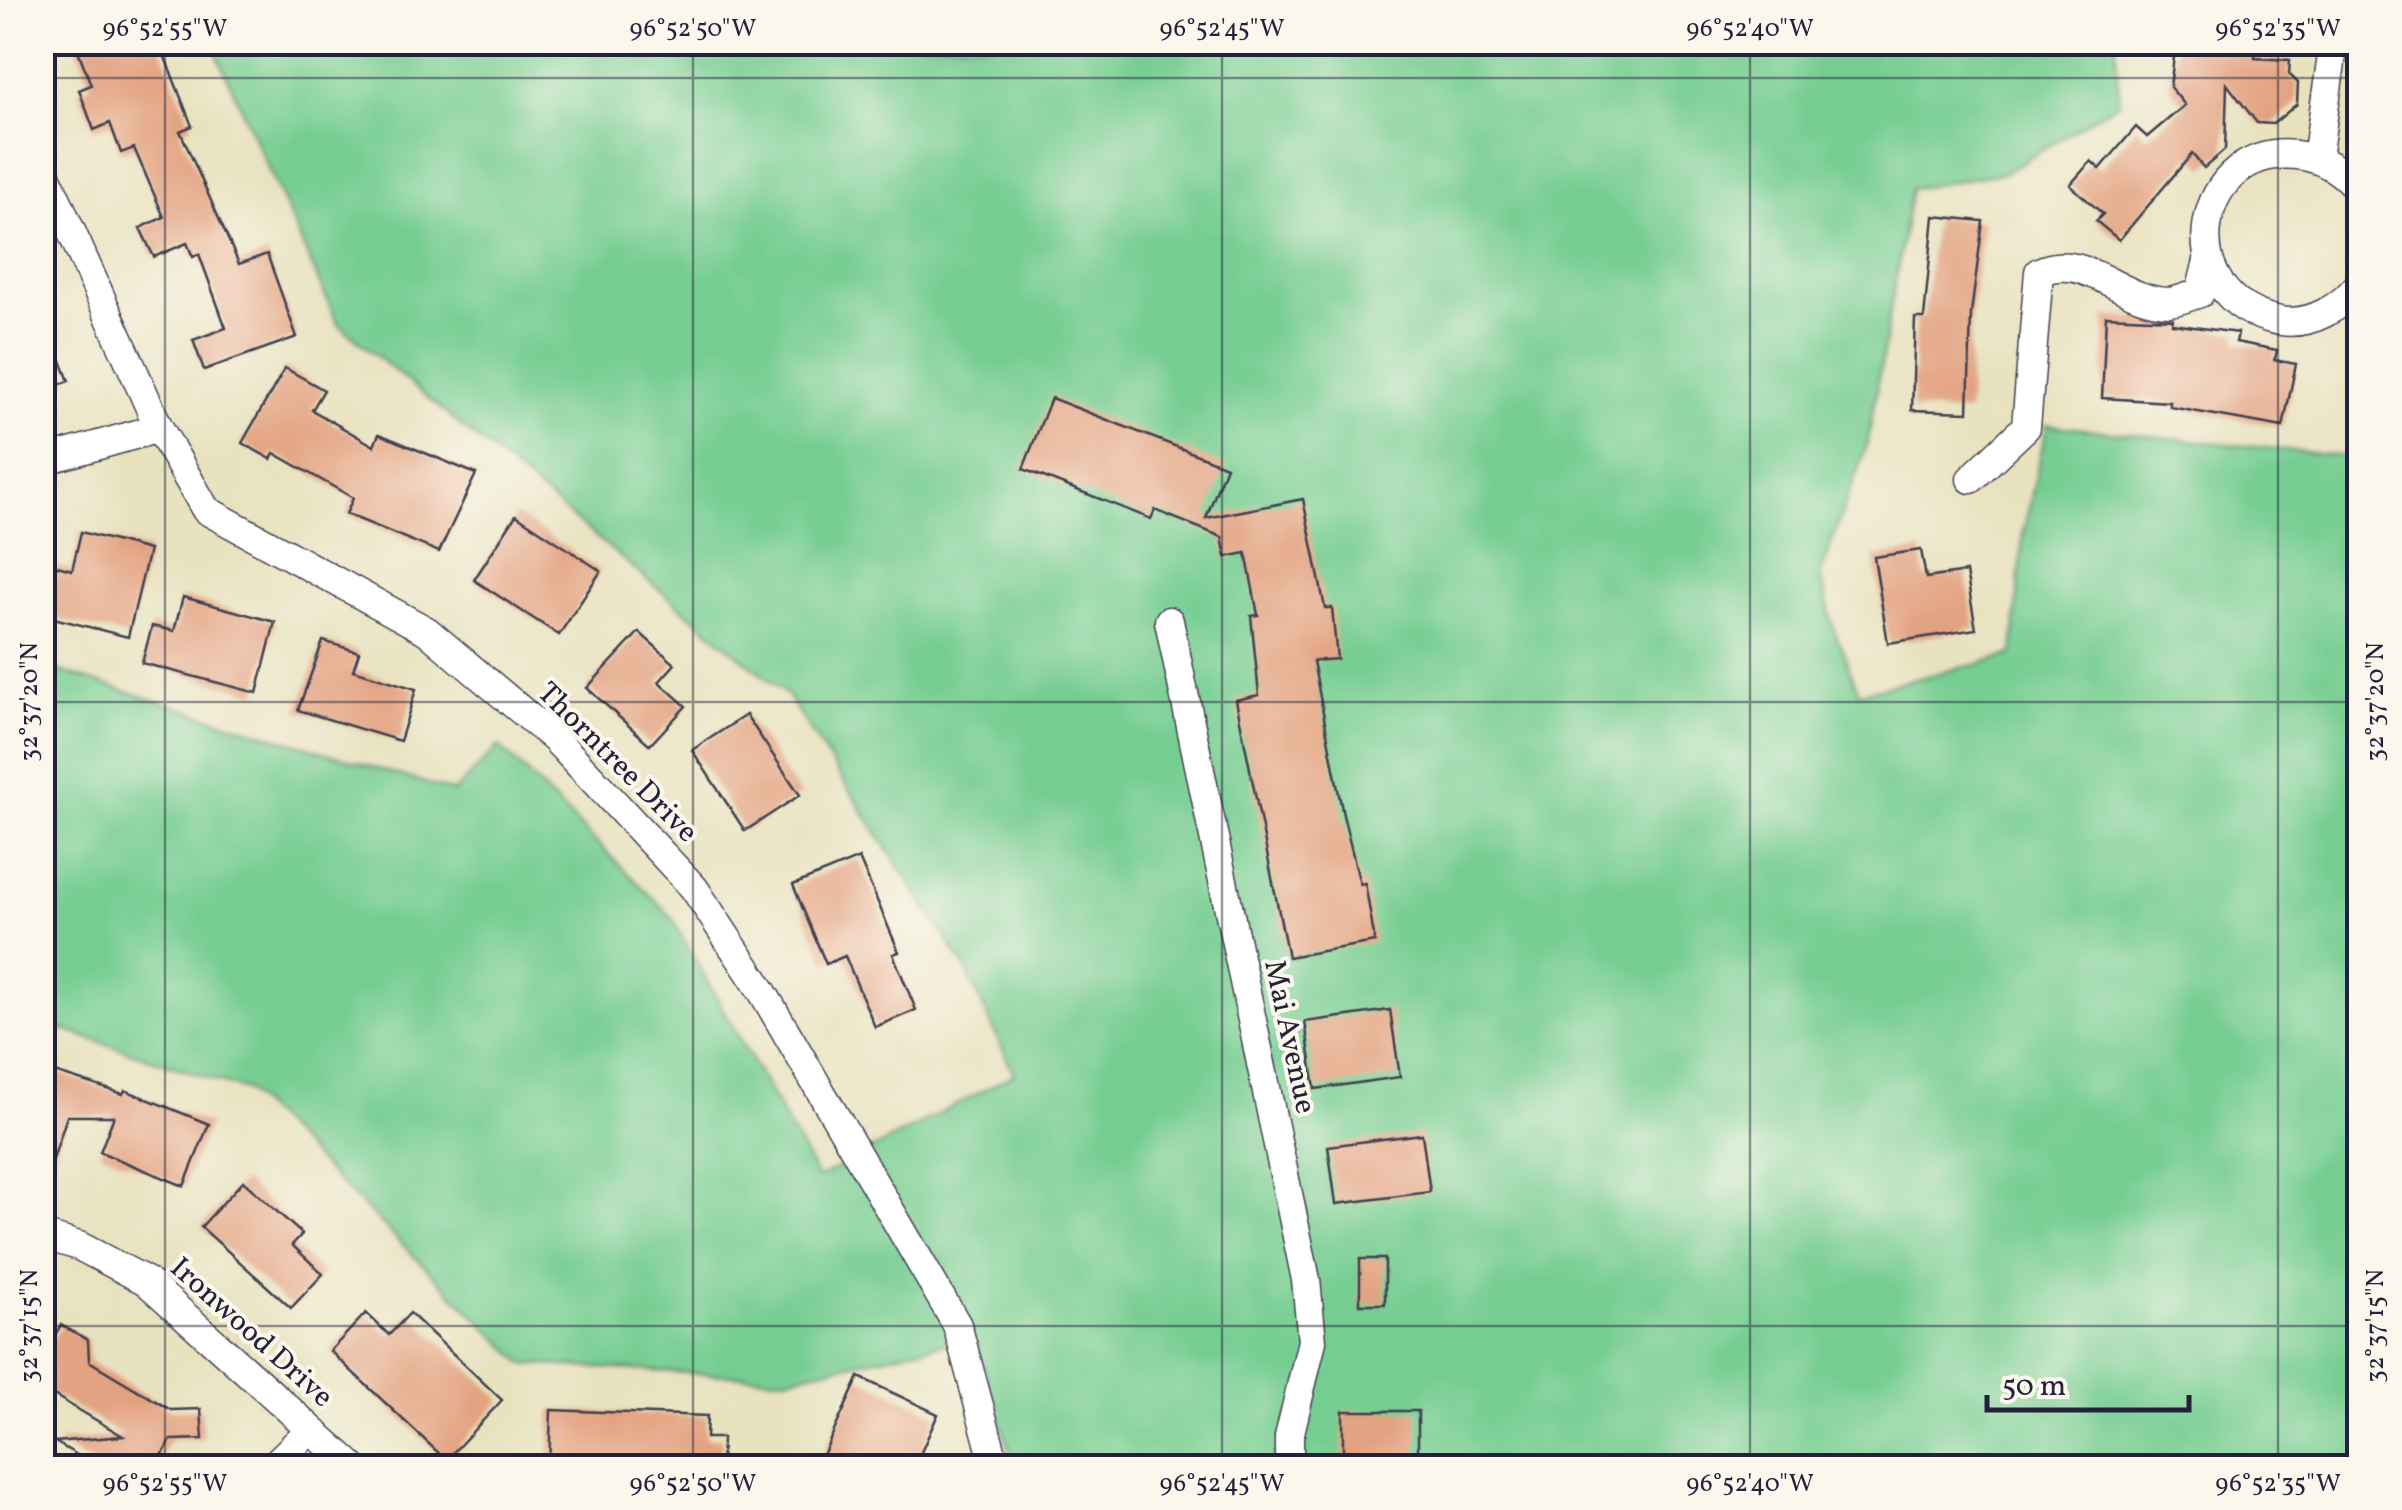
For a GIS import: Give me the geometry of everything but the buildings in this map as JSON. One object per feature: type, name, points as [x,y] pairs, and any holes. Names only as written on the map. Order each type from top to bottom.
[{"type":"street","points":[[2317,158],[2334,42]]},
{"type":"street","points":[[2359,286],[2338,306],[2314,318],[2275,320],[2238,304],[2220,285],[2208,261],[2204,235],[2210,209],[2232,177],[2265,157],[2291,154],[2317,158],[2340,170],[2360,192]]},
{"type":"street","name":"Thorntree Drive","points":[[42,166],[159,428],[206,510],[427,631],[555,739],[694,888],[762,991],[957,1325],[996,1468]]},
{"type":"street","points":[[1971,478],[2026,427],[2039,272],[2055,264],[2078,266],[2111,286],[2171,302],[2200,293],[2208,261]]},
{"type":"street","points":[[42,462],[159,428]]},
{"type":"street","name":"Mai Avenue","points":[[1169,621],[1306,1280],[1312,1341],[1288,1438],[1289,1468]]},
{"type":"street","name":"Ironwood Drive","points":[[42,1235],[79,1246],[146,1281],[354,1468]]},
{"type":"street","points":[[271,1468],[309,1431]]},
{"type":"green space","points":[[212,43],[2116,43],[2119,102],[2006,172],[1911,189],[1868,441],[1820,574],[1833,627],[1859,693],[2013,655],[2023,534],[2047,425],[2359,458],[2359,1467],[1015,1467],[974,1337],[785,1378],[524,1364],[245,1090],[43,1023],[43,666],[454,792],[499,746],[670,915],[818,1178],[1014,1074],[965,967],[787,695],[338,324]]}]
